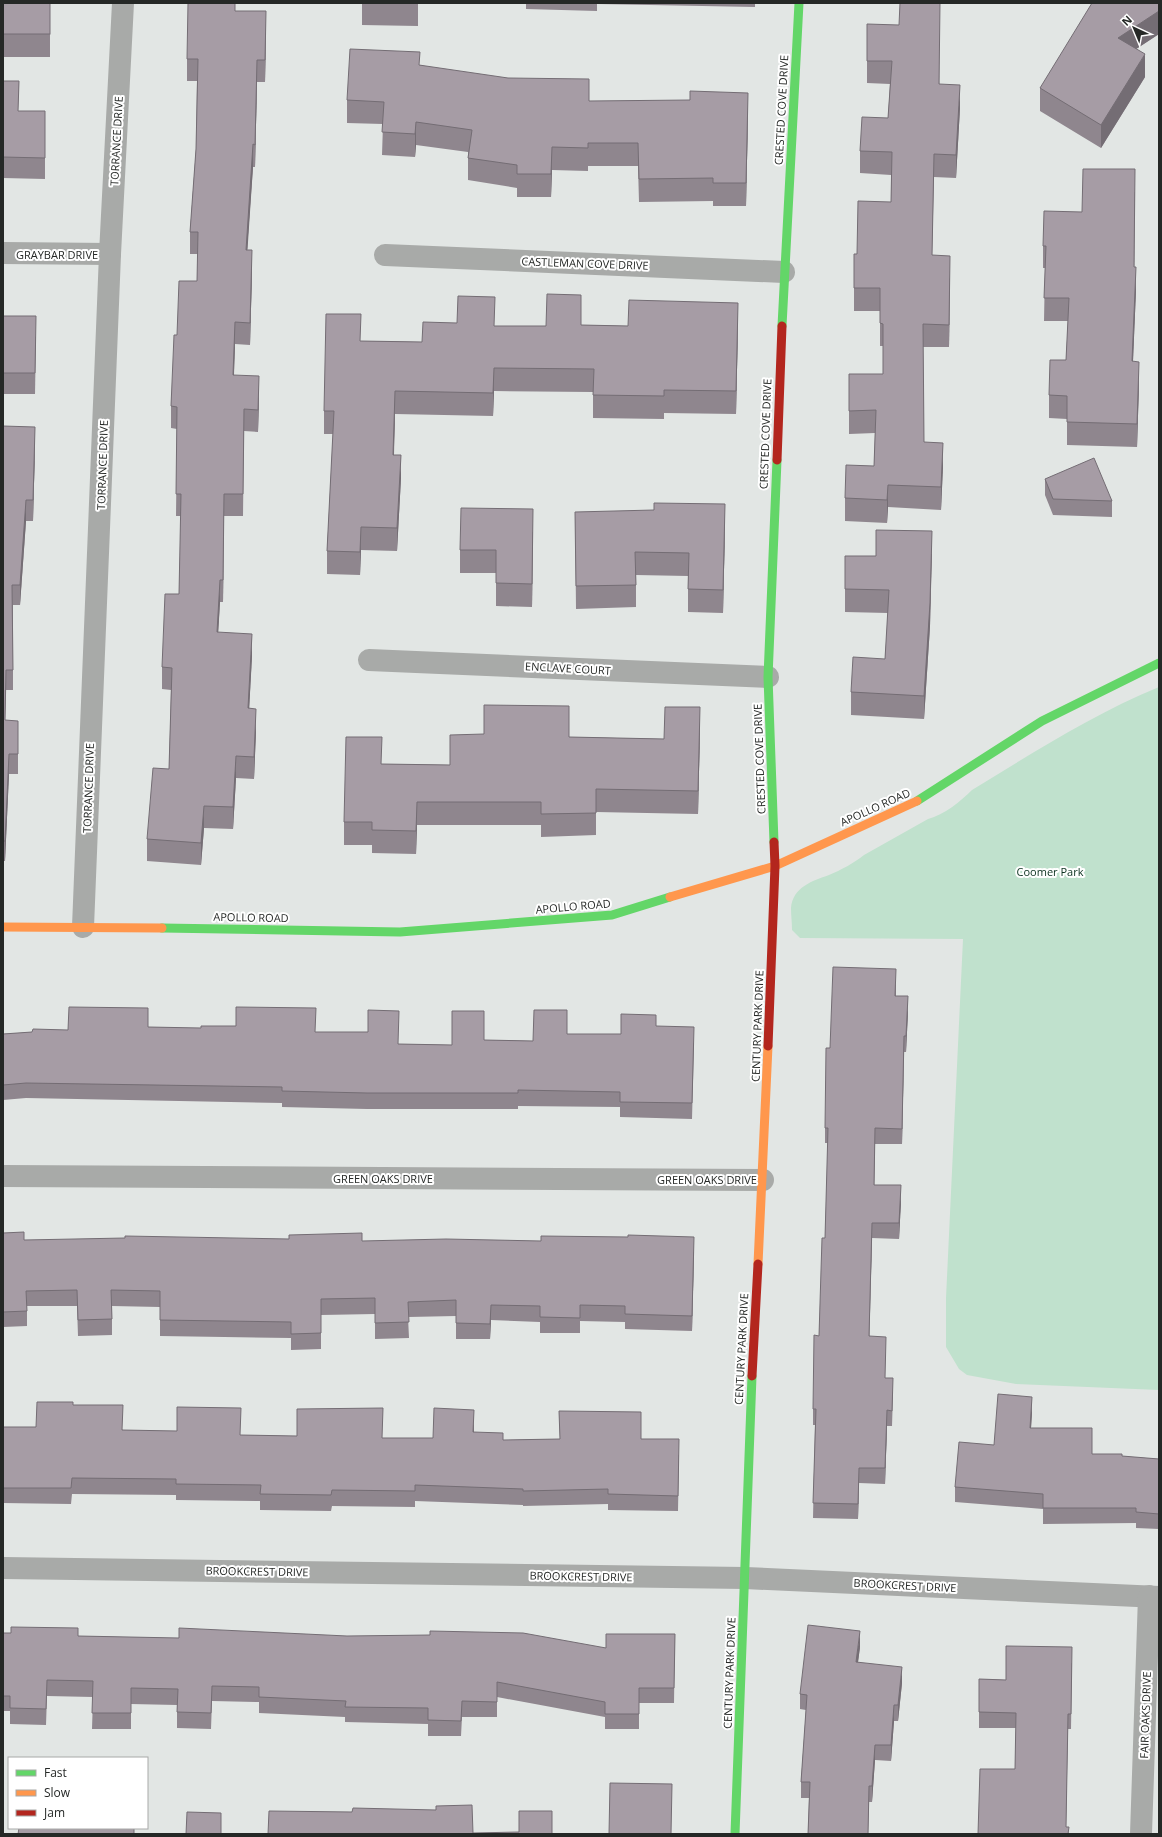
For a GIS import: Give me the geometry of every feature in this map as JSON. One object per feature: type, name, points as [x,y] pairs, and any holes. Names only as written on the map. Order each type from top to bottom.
[{"type":"street","name":"TORRANCE DRIVE","points":[[82,927],[110,254],[123,3]]},
{"type":"street","name":"CRESTED COVE DRIVE","points":[[775,866],[768,677],[784,272],[799,3]]},
{"type":"street","name":"GRAYBAR DRIVE","points":[[3,253],[110,254]]},
{"type":"street","name":"CASTLEMAN COVE DRIVE","points":[[386,255],[784,272]]},
{"type":"street","name":"ENCLAVE COURT","points":[[369,660],[768,677]]},
{"type":"street","name":"APOLLO ROAD","points":[[3,927],[400,932],[612,915],[775,866],[924,798],[1042,721],[1159,663]]},
{"type":"street","name":"CENTURY PARK DRIVE","points":[[735,1834],[751,1385],[763,1180],[775,866]]},
{"type":"street","name":"GREEN OAKS DRIVE","points":[[3,1176],[763,1180]]},
{"type":"street","name":"BROOKCREST DRIVE","points":[[3,1568],[745,1578],[1154,1597]]},
{"type":"street","name":"FAIR OAKS DRIVE","points":[[1141,1834],[1154,1597]]},
{"type":"green space","name":"Coomer Park","points":[[1159,687],[1159,1390],[1016,1384],[967,1375],[959,1369],[946,1347],[946,1298],[963,939],[800,938],[792,930],[791,908],[795,895],[804,886],[843,869],[864,855],[928,819],[946,811],[972,790],[1087,722]]},
{"type":"building","points":[[3,3],[50,3],[50,34],[3,34]]},
{"type":"building","points":[[188,3],[235,3],[235,11],[266,11],[265,60],[257,60],[255,145],[253,144],[246,250],[252,250],[250,323],[235,322],[233,375],[259,376],[258,410],[244,409],[243,494],[224,494],[223,580],[220,580],[217,632],[252,634],[248,708],[256,709],[254,757],[236,756],[233,807],[204,806],[201,843],[147,839],[153,768],[169,769],[172,668],[162,667],[165,594],[179,594],[181,494],[176,494],[177,407],[171,406],[174,335],[177,335],[179,281],[197,281],[198,232],[190,232],[196,149],[198,59],[187,59]]},
{"type":"building","points":[[900,3],[940,3],[939,84],[960,85],[956,155],[934,154],[932,255],[950,256],[949,325],[923,324],[924,442],[943,443],[941,487],[888,485],[887,500],[845,498],[846,465],[874,466],[876,410],[849,411],[849,374],[883,374],[883,324],[880,323],[880,288],[854,288],[854,254],[857,254],[858,201],[891,202],[892,152],[860,151],[862,117],[888,118],[892,61],[867,61],[867,24],[899,25]]},
{"type":"building","points":[[1092,3],[1159,3],[1159,11],[1118,38],[1145,54],[1101,125],[1040,88]]},
{"type":"building","points":[[350,49],[420,52],[419,65],[508,78],[589,79],[589,101],[690,100],[690,91],[748,93],[746,183],[713,183],[713,178],[639,179],[638,143],[588,143],[588,148],[552,147],[551,174],[517,174],[517,165],[468,158],[472,130],[416,122],[415,134],[382,132],[384,102],[347,100]]},
{"type":"building","points":[[3,81],[19,81],[18,111],[45,111],[45,158],[3,157]]},
{"type":"building","points":[[1083,169],[1135,169],[1134,267],[1136,267],[1132,361],[1139,362],[1137,424],[1067,422],[1067,396],[1049,395],[1050,360],[1066,360],[1069,298],[1044,298],[1046,246],[1043,246],[1044,211],[1082,212]]},
{"type":"building","points":[[547,294],[581,295],[581,325],[628,326],[629,300],[738,303],[736,391],[664,390],[664,396],[593,395],[594,369],[494,368],[493,393],[395,391],[393,455],[401,455],[397,528],[361,527],[360,552],[327,551],[334,411],[324,411],[326,314],[361,314],[360,341],[422,342],[423,322],[457,323],[458,296],[495,297],[494,326],[546,326]]},
{"type":"building","points":[[3,316],[36,316],[35,373],[3,373]]},
{"type":"building","points":[[3,426],[35,427],[33,500],[26,500],[20,585],[12,585],[13,670],[6,670],[5,720],[18,721],[18,754],[9,754],[5,841],[3,841]]},
{"type":"building","points":[[1094,458],[1112,501],[1053,499],[1045,479]]},
{"type":"building","points":[[654,503],[725,504],[723,590],[688,589],[689,553],[635,552],[636,585],[576,586],[575,512],[654,510]]},
{"type":"building","points":[[461,508],[533,509],[532,584],[496,583],[496,550],[460,550]]},
{"type":"building","points":[[876,530],[932,531],[930,603],[924,696],[851,692],[853,657],[885,659],[889,590],[845,589],[845,556],[876,556]]},
{"type":"building","points":[[484,705],[569,706],[569,737],[664,739],[665,707],[700,707],[698,791],[596,789],[596,813],[541,814],[541,802],[417,802],[416,831],[372,830],[372,822],[344,822],[346,737],[382,737],[381,764],[450,765],[450,735],[484,734]]},
{"type":"building","points":[[833,967],[896,969],[895,996],[908,996],[906,1036],[904,1036],[902,1129],[875,1128],[874,1185],[901,1185],[899,1223],[872,1223],[869,1336],[886,1337],[885,1378],[893,1378],[892,1411],[887,1410],[885,1468],[859,1468],[858,1504],[813,1503],[816,1409],[813,1409],[814,1335],[819,1336],[822,1238],[825,1238],[828,1128],[825,1128],[826,1048],[830,1048]]},
{"type":"building","points":[[69,1007],[148,1008],[148,1027],[201,1028],[201,1026],[236,1026],[236,1007],[316,1008],[315,1032],[368,1032],[368,1010],[399,1011],[398,1044],[452,1045],[452,1011],[484,1011],[484,1040],[533,1041],[534,1010],[567,1010],[567,1034],[621,1034],[621,1014],[656,1015],[656,1026],[694,1027],[692,1103],[620,1102],[620,1092],[518,1090],[518,1093],[367,1093],[282,1091],[282,1087],[26,1083],[3,1085],[3,1034],[32,1032],[33,1029],[68,1030]]},
{"type":"building","points":[[24,1232],[24,1240],[125,1238],[125,1236],[289,1239],[289,1235],[362,1233],[362,1241],[446,1239],[541,1241],[541,1236],[628,1237],[628,1235],[694,1237],[692,1316],[625,1314],[625,1306],[580,1305],[580,1318],[540,1317],[540,1306],[491,1305],[490,1324],[456,1323],[456,1300],[408,1302],[409,1322],[375,1323],[375,1298],[321,1299],[321,1333],[291,1334],[291,1322],[160,1320],[160,1291],[111,1290],[112,1319],[78,1320],[77,1290],[26,1291],[27,1311],[3,1312],[3,1233]]},
{"type":"building","points":[[998,1394],[1032,1397],[1030,1428],[1092,1428],[1092,1454],[1122,1454],[1122,1456],[1159,1459],[1159,1514],[1136,1512],[1136,1508],[1043,1508],[1043,1494],[955,1487],[959,1442],[994,1445]]},
{"type":"building","points":[[37,1402],[73,1402],[73,1405],[123,1405],[122,1430],[177,1431],[177,1407],[241,1408],[240,1435],[297,1436],[297,1409],[383,1408],[382,1438],[433,1438],[434,1408],[474,1410],[473,1432],[503,1433],[503,1440],[560,1439],[559,1411],[641,1412],[641,1439],[679,1439],[678,1496],[608,1494],[608,1489],[523,1491],[523,1489],[415,1485],[415,1491],[332,1490],[331,1495],[260,1494],[261,1485],[176,1484],[176,1479],[72,1478],[71,1488],[3,1488],[3,1427],[36,1427]]},
{"type":"building","points":[[808,1625],[860,1631],[856,1662],[902,1667],[898,1705],[894,1705],[891,1745],[875,1745],[872,1786],[869,1786],[868,1834],[808,1834],[810,1782],[801,1782],[807,1695],[800,1694]]},
{"type":"building","points":[[11,1627],[78,1628],[78,1636],[179,1638],[179,1628],[347,1636],[430,1635],[430,1631],[523,1633],[606,1648],[606,1634],[675,1634],[674,1688],[639,1688],[639,1714],[605,1714],[605,1702],[497,1682],[497,1702],[462,1701],[461,1721],[428,1720],[428,1708],[345,1707],[346,1701],[259,1697],[259,1687],[212,1686],[211,1713],[177,1712],[178,1689],[131,1688],[131,1713],[92,1713],[93,1681],[47,1680],[46,1709],[10,1708],[10,1696],[3,1696],[3,1633],[11,1633]]},
{"type":"building","points":[[1006,1646],[1072,1647],[1071,1714],[1068,1714],[1066,1827],[1069,1827],[1068,1834],[978,1834],[980,1769],[1015,1769],[1016,1713],[979,1712],[979,1679],[1006,1680]]},
{"type":"building","points":[[610,1783],[672,1784],[671,1834],[609,1834]]},
{"type":"building","points":[[472,1805],[473,1833],[519,1832],[519,1811],[552,1811],[552,1834],[268,1834],[269,1811],[352,1812],[353,1808],[436,1810],[436,1806]]},
{"type":"building","points":[[187,1812],[221,1813],[221,1834],[186,1834]]},
{"type":"building","points":[[19,1829],[134,1829],[134,1834],[18,1834]]},
{"type":"traffic: fast","points":[[782,326],[799,3]]},
{"type":"traffic: fast","points":[[774,842],[768,677],[777,460]]},
{"type":"traffic: fast","points":[[917,801],[1042,721],[1159,663]]},
{"type":"traffic: fast","points":[[162,928],[400,932],[612,915],[670,897]]},
{"type":"traffic: fast","points":[[735,1834],[752,1376]]},
{"type":"traffic: slow","points":[[670,897],[775,866],[917,801]]},
{"type":"traffic: slow","points":[[3,927],[162,928]]},
{"type":"traffic: slow","points":[[758,1264],[768,1046]]},
{"type":"traffic: jam","points":[[777,460],[782,326]]},
{"type":"traffic: jam","points":[[768,1046],[775,866],[774,842]]},
{"type":"traffic: jam","points":[[752,1376],[758,1264]]}]
